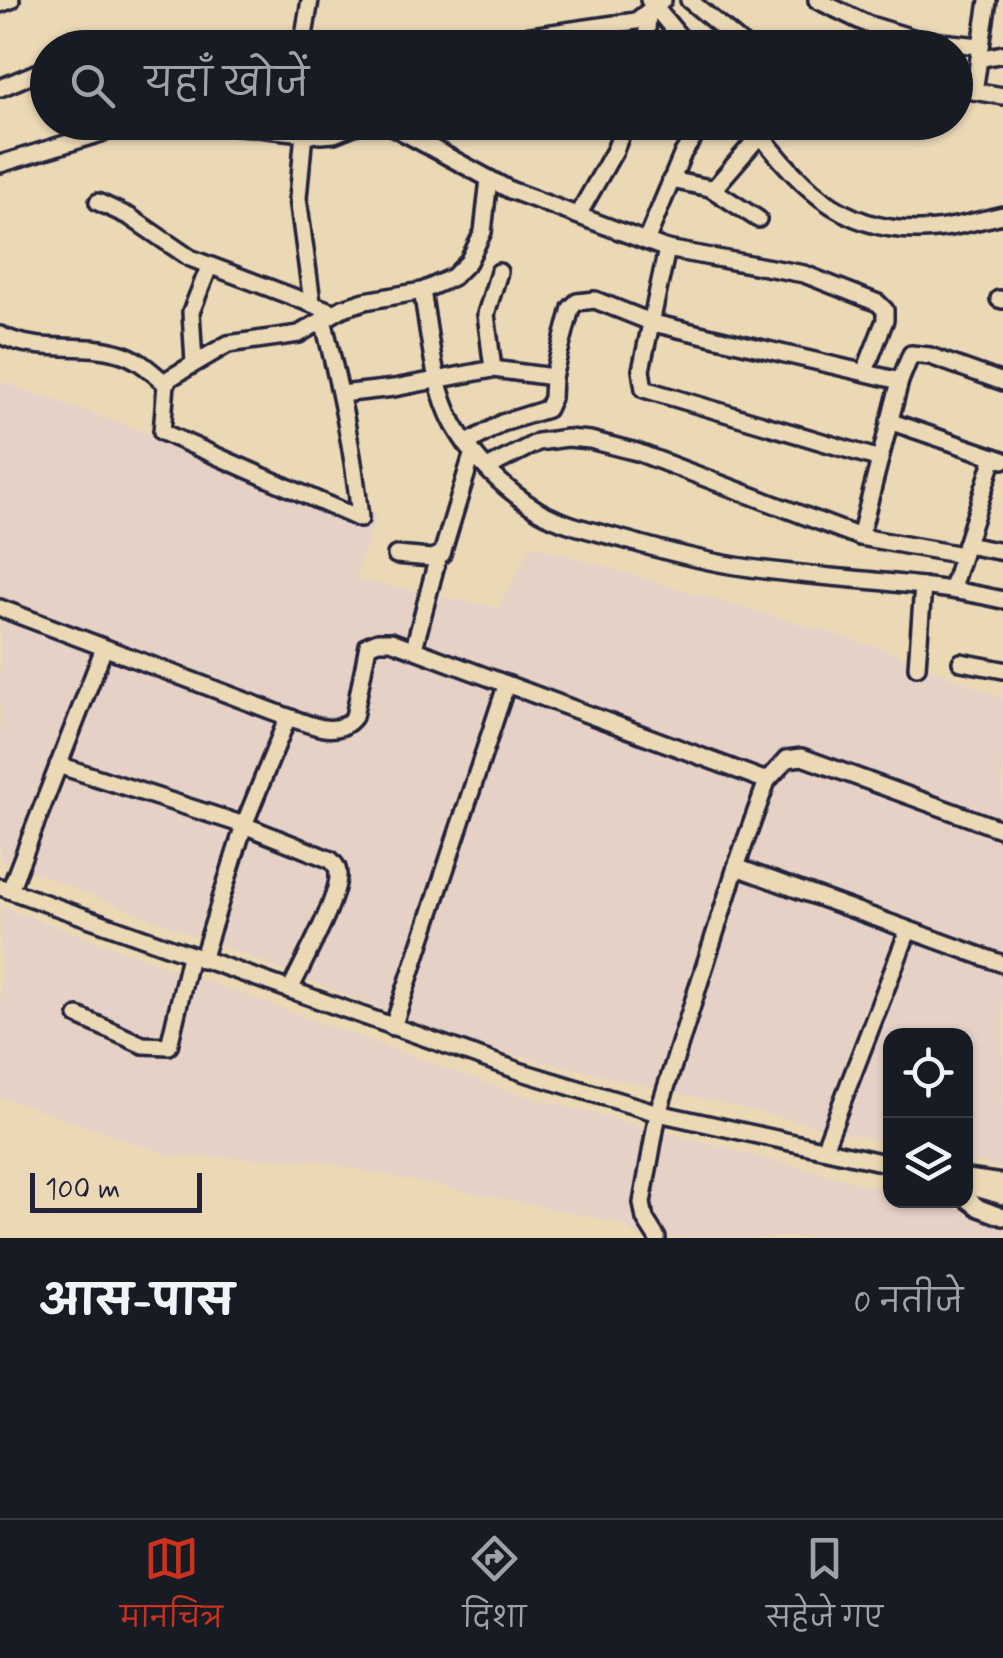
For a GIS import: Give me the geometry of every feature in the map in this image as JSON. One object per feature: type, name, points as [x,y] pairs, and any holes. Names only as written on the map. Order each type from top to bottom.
[{"type":"street","points":[[0,4],[11,0]]},
{"type":"street","points":[[305,30],[310,0]]},
{"type":"street","points":[[689,0],[725,30]]},
{"type":"street","points":[[817,0],[888,30]]},
{"type":"street","points":[[988,1],[974,92],[1003,96]]},
{"type":"street","points":[[574,30],[636,21],[654,5]]},
{"type":"street","points":[[649,30],[654,5]]},
{"type":"street","points":[[654,5],[674,30]]},
{"type":"street","points":[[973,51],[1003,54]]},
{"type":"street","points":[[0,88],[30,76]]},
{"type":"street","points":[[0,163],[77,140]]},
{"type":"street","points":[[303,140],[298,198],[312,302]]},
{"type":"street","points":[[417,140],[488,179],[667,249],[804,274],[878,303],[885,310],[885,320],[865,371]]},
{"type":"street","points":[[578,215],[620,140]]},
{"type":"street","points":[[646,241],[691,140]]},
{"type":"street","points":[[710,188],[720,182],[748,140]]},
{"type":"street","points":[[765,140],[824,202],[846,216],[918,230],[1003,215]]},
{"type":"street","points":[[98,202],[123,212],[174,249],[209,267],[312,302],[328,315],[360,519],[162,432],[166,384],[228,344],[299,334],[328,315],[365,301],[422,292],[454,277],[468,262],[482,232],[488,179]]},
{"type":"street","points":[[671,180],[710,188],[758,220]]},
{"type":"street","points":[[667,249],[641,370],[644,389],[880,459]]},
{"type":"street","points":[[194,363],[191,312],[209,267]]},
{"type":"street","points":[[493,368],[486,314],[499,272]]},
{"type":"street","points":[[422,292],[448,411],[487,468],[542,513],[676,554],[732,566],[952,588],[1003,600]]},
{"type":"street","points":[[414,648],[470,448],[502,423],[547,409],[572,308],[577,302],[595,300],[653,323],[900,381]]},
{"type":"street","points":[[0,334],[44,348],[116,352],[134,358],[166,384]]},
{"type":"street","points":[[860,536],[900,381],[911,354],[919,352],[1003,382]]},
{"type":"street","points":[[341,394],[493,368],[553,377]]},
{"type":"street","points":[[890,422],[998,459],[952,588]]},
{"type":"street","points":[[487,468],[538,442],[590,440],[637,452],[860,536],[1003,552]]},
{"type":"street","points":[[396,554],[438,557]]},
{"type":"street","points":[[917,668],[923,586]]},
{"type":"street","points":[[0,608],[288,717],[336,730],[354,717],[368,645],[391,641],[767,781]]},
{"type":"street","points":[[104,648],[5,889],[522,1072],[658,1113],[883,1162]]},
{"type":"street","points":[[962,662],[1003,670]]},
{"type":"street","points":[[393,1028],[506,686]]},
{"type":"street","points":[[78,1016],[144,1045],[169,1046],[244,825],[288,717]]},
{"type":"street","points":[[657,1238],[644,1218],[642,1203],[658,1113],[767,781],[787,759],[802,757],[1003,830]]},
{"type":"street","points":[[58,765],[244,825],[331,860],[338,869],[333,896],[290,990]]},
{"type":"street","points":[[736,867],[1003,964]]},
{"type":"street","points":[[824,1149],[908,931]]},
{"type":"street","points":[[973,1181],[1003,1183]]},
{"type":"street","points":[[973,1184],[1003,1196]]},
{"type":"street","points":[[973,1203],[1003,1216]]},
{"type":"shaded area","points":[[0,381],[377,513],[355,579],[498,608],[531,545],[875,646],[1003,698],[1003,1169],[973,1162],[973,1028],[883,1028],[883,1141],[472,1045],[0,859]]},
{"type":"shaded area","points":[[0,906],[512,1092],[883,1189],[883,1208],[956,1208],[1003,1220],[1003,1238],[642,1238],[616,1222],[311,1160],[173,1156],[0,1097]]}]
